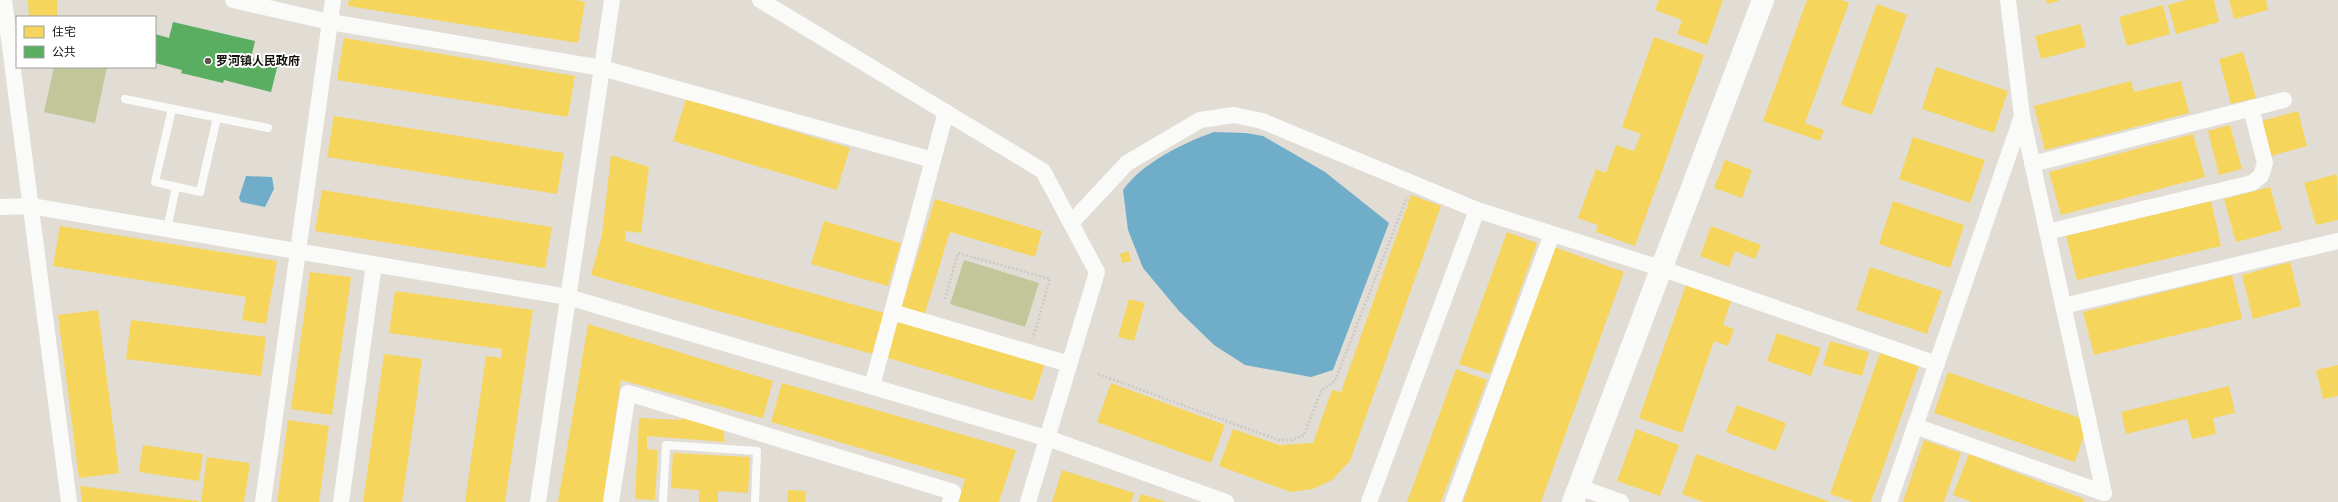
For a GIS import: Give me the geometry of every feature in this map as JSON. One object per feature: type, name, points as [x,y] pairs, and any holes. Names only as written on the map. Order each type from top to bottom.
[{"type":"main road","points":[[1576,495],[1660,268],[1763,0]]},
{"type":"street","points":[[4,0],[69,502]]},
{"type":"street","points":[[233,0],[330,22],[602,68],[933,160]]},
{"type":"street","points":[[263,502],[333,0]]},
{"type":"street","points":[[538,502],[612,0]]},
{"type":"street","points":[[760,0],[1044,171],[1097,272],[1028,502]]},
{"type":"street","points":[[1915,426],[2104,493],[2022,116],[2008,0]]},
{"type":"street","points":[[2032,164],[2284,100]]},
{"type":"street","points":[[2047,232],[2252,183],[2261,176],[2265,163],[2251,108]]},
{"type":"street","points":[[872,386],[946,112]]},
{"type":"street","points":[[1071,223],[1127,163],[1200,120],[1234,115],[1262,121],[1477,210],[1660,268],[1937,364]]},
{"type":"street","points":[[1889,502],[2022,116]]},
{"type":"street","points":[[0,207],[31,206],[568,297],[1047,438],[1226,502]]},
{"type":"street","points":[[1369,502],[1477,210]]},
{"type":"street","points":[[1453,502],[1552,234]]},
{"type":"street","points":[[2063,306],[2338,241]]},
{"type":"street","points":[[341,502],[374,264]]},
{"type":"street","points":[[892,312],[1069,364]]},
{"type":"street","points":[[611,502],[628,393],[953,492],[950,502]]},
{"type":"street","points":[[1576,495],[1621,502]]},
{"type":"lane","points":[[125,99],[268,128]]},
{"type":"lane","points":[[172,109],[155,182],[200,192],[217,118]]},
{"type":"lane","points":[[167,229],[176,187]]},
{"type":"lane","points":[[663,502],[666,445],[757,451],[755,502]]},
{"type":"path","points":[[1098,374],[1278,440],[1292,440],[1304,435],[1321,391],[1335,381],[1412,183]]},
{"type":"path","points":[[945,299],[958,253],[1050,279],[1029,353]]},
{"type":"green space","points":[[54,68],[107,68],[95,123],[44,112]]},
{"type":"green space","points":[[964,260],[1039,283],[1025,327],[950,304]]},
{"type":"water","points":[[1214,132],[1246,133],[1263,136],[1325,172],[1389,223],[1333,370],[1311,377],[1245,365],[1214,345],[1179,311],[1143,268],[1128,230],[1123,190],[1141,171],[1164,155],[1189,142]]},
{"type":"water","points":[[246,176],[272,177],[274,189],[265,207],[241,202],[239,198]]},
{"type":"building: 住宅","points":[[28,0],[57,0],[57,16],[29,16]]},
{"type":"building: 住宅","points":[[349,0],[575,0],[585,2],[578,43],[348,6]]},
{"type":"building: 住宅","points":[[1659,0],[1723,0],[1707,45],[1677,34],[1682,20],[1655,10]]},
{"type":"building: 住宅","points":[[1807,0],[1841,0],[1849,3],[1805,123],[1824,130],[1820,141],[1763,121]]},
{"type":"building: 住宅","points":[[2046,0],[2058,0],[2059,1],[2047,4]]},
{"type":"building: 住宅","points":[[2187,0],[2214,0],[2219,22],[2176,34],[2168,5]]},
{"type":"building: 住宅","points":[[2229,0],[2266,0],[2268,10],[2234,19]]},
{"type":"building: 住宅","points":[[1877,4],[1907,15],[1872,115],[1841,105]]},
{"type":"building: 住宅","points":[[2163,5],[2170,34],[2127,46],[2119,17]]},
{"type":"building: 住宅","points":[[2080,24],[2086,47],[2041,59],[2035,36]]},
{"type":"building: 住宅","points":[[1654,37],[1704,55],[1635,246],[1596,232],[1598,225],[1578,218],[1596,169],[1606,173],[1616,145],[1634,151],[1641,134],[1622,127]]},
{"type":"building: 住宅","points":[[344,38],[575,76],[568,117],[337,80]]},
{"type":"building: 住宅","points":[[2243,52],[2256,98],[2231,104],[2219,59]]},
{"type":"building: 住宅","points":[[1936,67],[2008,91],[1994,133],[1922,109]]},
{"type":"building: 住宅","points":[[2131,81],[2134,92],[2181,81],[2189,113],[2045,150],[2034,106]]},
{"type":"building: 住宅","points":[[686,99],[850,148],[837,190],[673,141]]},
{"type":"building: 住宅","points":[[2298,111],[2307,146],[2271,156],[2262,121]]},
{"type":"building: 住宅","points":[[334,116],[564,153],[557,194],[327,157]]},
{"type":"building: 住宅","points":[[2230,125],[2242,169],[2219,175],[2208,131]]},
{"type":"building: 住宅","points":[[2193,134],[2205,177],[2061,215],[2049,172]]},
{"type":"building: 住宅","points":[[1913,137],[1985,160],[1970,203],[1899,179]]},
{"type":"building: 住宅","points":[[611,155],[649,167],[641,233],[626,231],[625,241],[884,313],[872,354],[591,275],[602,235]]},
{"type":"building: 住宅","points":[[1725,160],[1752,170],[1742,198],[1714,188]]},
{"type":"building: 住宅","points":[[2337,174],[2338,220],[2316,225],[2304,183]]},
{"type":"building: 住宅","points":[[2270,187],[2282,230],[2236,242],[2224,199]]},
{"type":"building: 住宅","points":[[322,190],[552,227],[545,268],[315,231]]},
{"type":"building: 住宅","points":[[1411,195],[1441,206],[1350,461],[1332,480],[1313,489],[1291,492],[1219,466],[1233,429],[1279,445],[1313,443],[1332,390],[1341,392]]},
{"type":"building: 住宅","points":[[935,199],[1042,231],[1035,257],[950,232],[924,316],[901,309]]},
{"type":"building: 住宅","points":[[1893,201],[1964,225],[1950,268],[1879,244]]},
{"type":"building: 住宅","points":[[2211,201],[2221,246],[2077,280],[2066,236]]},
{"type":"building: 住宅","points":[[824,221],[901,243],[888,286],[811,264]]},
{"type":"building: 住宅","points":[[60,226],[277,261],[266,324],[242,320],[246,297],[53,266]]},
{"type":"building: 住宅","points":[[1711,226],[1761,245],[1755,259],[1735,251],[1729,267],[1700,256]]},
{"type":"building: 住宅","points":[[1507,232],[1537,243],[1490,374],[1459,364]]},
{"type":"building: 住宅","points":[[1554,247],[1624,272],[1541,502],[1463,502]]},
{"type":"building: 住宅","points":[[1129,251],[1131,261],[1122,263],[1120,254]]},
{"type":"building: 住宅","points":[[2290,262],[2301,306],[2253,319],[2242,275]]},
{"type":"building: 住宅","points":[[1870,267],[1942,291],[1927,334],[1856,310]]},
{"type":"building: 住宅","points":[[310,272],[351,277],[332,415],[291,409]]},
{"type":"building: 住宅","points":[[2232,275],[2242,319],[2094,355],[2083,312]]},
{"type":"building: 住宅","points":[[1687,282],[1732,298],[1723,325],[1734,329],[1728,346],[1714,341],[1682,433],[1639,418]]},
{"type":"building: 住宅","points":[[395,291],[533,310],[505,502],[465,502],[486,356],[501,358],[502,349],[389,333]]},
{"type":"building: 住宅","points":[[1129,299],[1145,303],[1134,341],[1118,337]]},
{"type":"building: 住宅","points":[[98,310],[119,473],[79,478],[58,315]]},
{"type":"building: 住宅","points":[[897,319],[1045,363],[1033,401],[885,357]]},
{"type":"building: 住宅","points":[[131,320],[266,337],[261,376],[126,359]]},
{"type":"building: 住宅","points":[[588,324],[773,381],[763,418],[621,380],[603,502],[558,502]]},
{"type":"building: 住宅","points":[[1777,333],[1821,348],[1811,376],[1767,361]]},
{"type":"building: 住宅","points":[[1830,341],[1869,352],[1862,376],[1823,365]]},
{"type":"building: 住宅","points":[[1880,353],[1919,366],[1871,502],[1854,502],[1830,494]]},
{"type":"building: 住宅","points":[[384,354],[422,359],[414,418],[402,502],[363,502]]},
{"type":"building: 住宅","points":[[2338,365],[2338,396],[2323,399],[2316,370]]},
{"type":"building: 住宅","points":[[1456,369],[1487,380],[1441,502],[1407,502]]},
{"type":"building: 住宅","points":[[1948,372],[2083,419],[2085,432],[2075,462],[1934,413]]},
{"type":"building: 住宅","points":[[782,383],[1016,450],[999,502],[958,502],[965,479],[771,422]]},
{"type":"building: 住宅","points":[[1111,383],[1225,425],[1211,463],[1097,422]]},
{"type":"building: 住宅","points":[[2229,386],[2235,413],[2213,418],[2216,434],[2192,439],[2187,419],[2126,434],[2121,412]]},
{"type":"building: 住宅","points":[[1737,405],[1786,423],[1776,451],[1726,432]]},
{"type":"building: 住宅","points":[[682,417],[723,428],[725,442],[647,436],[647,449],[658,450],[655,500],[635,499],[639,418],[682,420]]},
{"type":"building: 住宅","points":[[288,420],[329,426],[319,502],[277,502]]},
{"type":"building: 住宅","points":[[1636,429],[1679,445],[1660,496],[1617,481]]},
{"type":"building: 住宅","points":[[1924,440],[1961,453],[1944,502],[1903,502]]},
{"type":"building: 住宅","points":[[143,445],[203,454],[199,481],[139,472]]},
{"type":"building: 住宅","points":[[673,453],[750,457],[748,493],[718,491],[718,502],[699,502],[699,490],[671,488]]},
{"type":"building: 住宅","points":[[1696,454],[1830,502],[1703,502],[1682,494]]},
{"type":"building: 住宅","points":[[1969,454],[2084,499],[2083,502],[1972,502],[1953,495]]},
{"type":"building: 住宅","points":[[207,457],[250,463],[244,502],[201,502]]},
{"type":"building: 住宅","points":[[1062,470],[1134,493],[1131,502],[1052,502]]},
{"type":"building: 住宅","points":[[80,486],[199,501],[199,502],[82,502]]},
{"type":"building: 住宅","points":[[788,490],[806,491],[805,502],[787,502]]},
{"type":"building: 住宅","points":[[1141,494],[1167,502],[1138,502]]},
{"type":"building: 公共","points":[[173,22],[255,41],[251,58],[278,64],[271,92],[224,80],[223,83],[181,73],[182,70],[156,63],[156,34],[169,38]]},
{"type":"place","name":"罗河镇人民政府","points":[[208,61]]}]
